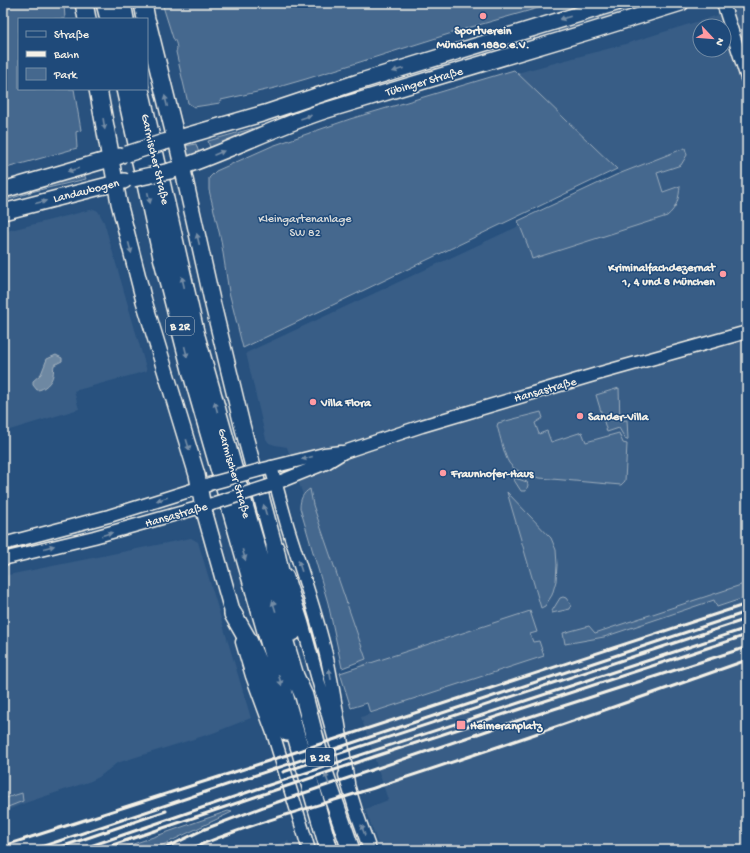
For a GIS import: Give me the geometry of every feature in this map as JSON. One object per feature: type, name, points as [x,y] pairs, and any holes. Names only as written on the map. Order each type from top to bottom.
[{"type":"highway","points":[[84,3],[87,18]]},
{"type":"highway","points":[[105,3],[109,18]]},
{"type":"highway","points":[[122,3],[125,18]]},
{"type":"highway","points":[[143,3],[147,18]]},
{"type":"highway","points":[[148,25],[170,141]]},
{"type":"highway","points":[[98,90],[111,159]]},
{"type":"highway","name":"Garmischer Straße","points":[[125,90],[162,256],[192,374],[329,850]]},
{"type":"highway","name":"Garmischer Straße","points":[[140,90],[196,336],[242,501],[295,676],[304,696],[322,766],[351,850]]},
{"type":"highway","points":[[275,548],[288,613],[303,673],[304,696]]},
{"type":"highway","points":[[233,614],[249,642],[285,730],[300,751]]},
{"type":"main road","name":"Tübinger Straße","points":[[170,141],[265,113],[358,82],[616,3]]},
{"type":"main road","name":"Tübinger Straße","points":[[176,169],[211,156],[290,122],[324,110],[584,34],[682,3]]},
{"type":"main road","name":"Landaubogen","points":[[3,190],[170,141]]},
{"type":"main road","name":"Garmischer Straße","points":[[170,141],[176,169],[213,305],[242,426],[275,548]]},
{"type":"main road","points":[[111,159],[115,183],[144,301],[197,475],[204,486],[233,614]]},
{"type":"main road","name":"Landaubogen","points":[[3,212],[176,169]]},
{"type":"street","points":[[723,3],[747,78]]},
{"type":"street","name":"Hansastraße","points":[[3,544],[109,516],[267,468],[324,454],[344,452],[422,426],[512,399],[747,332]]},
{"type":"street","name":"Hansastraße","points":[[3,559],[94,537],[209,505],[273,485],[326,463],[344,452]]},
{"type":"street","name":"Garmischer Straße","points":[[267,468],[281,505],[316,616],[328,662],[348,783]]},
{"type":"street","name":"Garmischer Straße","points":[[275,548],[290,582],[323,700],[370,850]]},
{"type":"street","points":[[233,614],[252,676],[274,733],[309,850]]},
{"type":"shaded area","points":[[747,6],[747,850],[380,850],[365,809],[388,800],[361,717],[375,712],[287,447],[269,443],[266,439],[246,353],[519,226],[622,175],[517,73],[622,45],[692,23],[692,58],[732,58],[732,18],[709,18]]},
{"type":"shaded area","points":[[94,209],[98,211],[104,222],[147,371],[74,391],[79,409],[3,432],[3,232]]},
{"type":"shaded area","points":[[56,355],[62,358],[62,361],[54,365],[52,378],[49,383],[42,389],[37,390],[33,385],[33,381],[41,374],[47,359]]},
{"type":"shaded area","points":[[191,538],[198,542],[251,718],[213,733],[117,763],[99,777],[91,781],[3,812],[3,809],[23,800],[22,793],[3,799],[3,576]]},
{"type":"shaded area","points":[[288,841],[292,850],[258,850]]},
{"type":"green space","points":[[3,3],[64,3],[65,18],[18,18],[18,90],[74,90],[81,130],[76,132],[77,148],[3,169]]},
{"type":"green space","points":[[162,3],[556,3],[468,28],[275,88],[221,100],[220,103],[194,107],[188,103],[176,52],[177,49],[175,41]]},
{"type":"green space","points":[[630,3],[669,3],[559,33],[557,27],[559,24]]},
{"type":"green space","points":[[533,35],[535,40],[211,151],[208,141],[272,123],[285,115],[362,88]]},
{"type":"green space","name":"Kleingartenanlage SW 82","points":[[514,70],[617,169],[243,348],[229,292],[221,240],[209,190],[209,178],[216,171],[272,146],[350,119]]},
{"type":"green space","points":[[196,144],[200,156],[187,159],[185,146]]},
{"type":"green space","points":[[685,148],[687,155],[681,165],[657,173],[663,192],[680,186],[677,202],[673,210],[667,216],[532,259],[518,221],[616,175]]},
{"type":"green space","points":[[84,174],[86,179],[35,191],[3,201],[3,198],[35,190]]},
{"type":"green space","points":[[619,388],[620,421],[627,420],[628,439],[626,440],[619,428],[607,432],[596,395]]},
{"type":"green space","points":[[541,412],[543,418],[535,423],[539,434],[547,431],[551,442],[582,432],[586,442],[619,433],[623,443],[627,444],[625,481],[621,485],[540,478],[515,469],[507,459],[497,426],[498,423]]},
{"type":"green space","points":[[515,478],[527,482],[528,485],[526,491],[521,491],[514,480]]},
{"type":"green space","points":[[310,489],[313,505],[366,659],[342,668],[328,603],[300,508],[302,497],[305,492]]},
{"type":"green space","points":[[507,492],[551,538],[556,550],[556,581],[552,595],[545,606],[541,608]]},
{"type":"green space","points":[[747,583],[747,597],[717,607],[714,600],[604,637],[565,644],[563,633],[589,626],[595,633]]},
{"type":"green space","points":[[560,598],[566,598],[571,605],[570,609],[552,613]]},
{"type":"green space","points":[[530,611],[537,632],[530,634],[533,642],[539,641],[544,656],[370,713],[367,703],[351,708],[340,673]]},
{"type":"green space","points":[[22,793],[23,801],[3,809],[3,799]]},
{"type":"green space","points":[[228,811],[232,812],[152,850],[116,850]]},
{"type":"railway","points":[[3,846],[250,767],[747,604]]},
{"type":"railway","points":[[32,850],[747,612]]},
{"type":"railway","points":[[283,772],[747,619]]},
{"type":"railway","points":[[79,850],[257,789],[747,628]]},
{"type":"railway","points":[[98,850],[373,757],[747,635]]},
{"type":"railway","points":[[161,850],[205,829],[263,807],[504,725],[747,647]]},
{"type":"railway","points":[[188,850],[236,831],[474,755],[747,660]]},
{"type":"railway","points":[[52,850],[166,811]]},
{"type":"place","name":"Sportverein München 1880 e.V.","points":[[483,16]]},
{"type":"place","name":"Kriminalfachdezernat 1, 4 und 8 München","points":[[723,274]]},
{"type":"place","name":"Villa Flora","points":[[313,402]]},
{"type":"place","name":"Sander-Villa","points":[[580,416]]},
{"type":"place","name":"Fraunhofer-Haus","points":[[443,473]]},
{"type":"place","name":"Heimeranplatz","points":[[461,725]]}]
